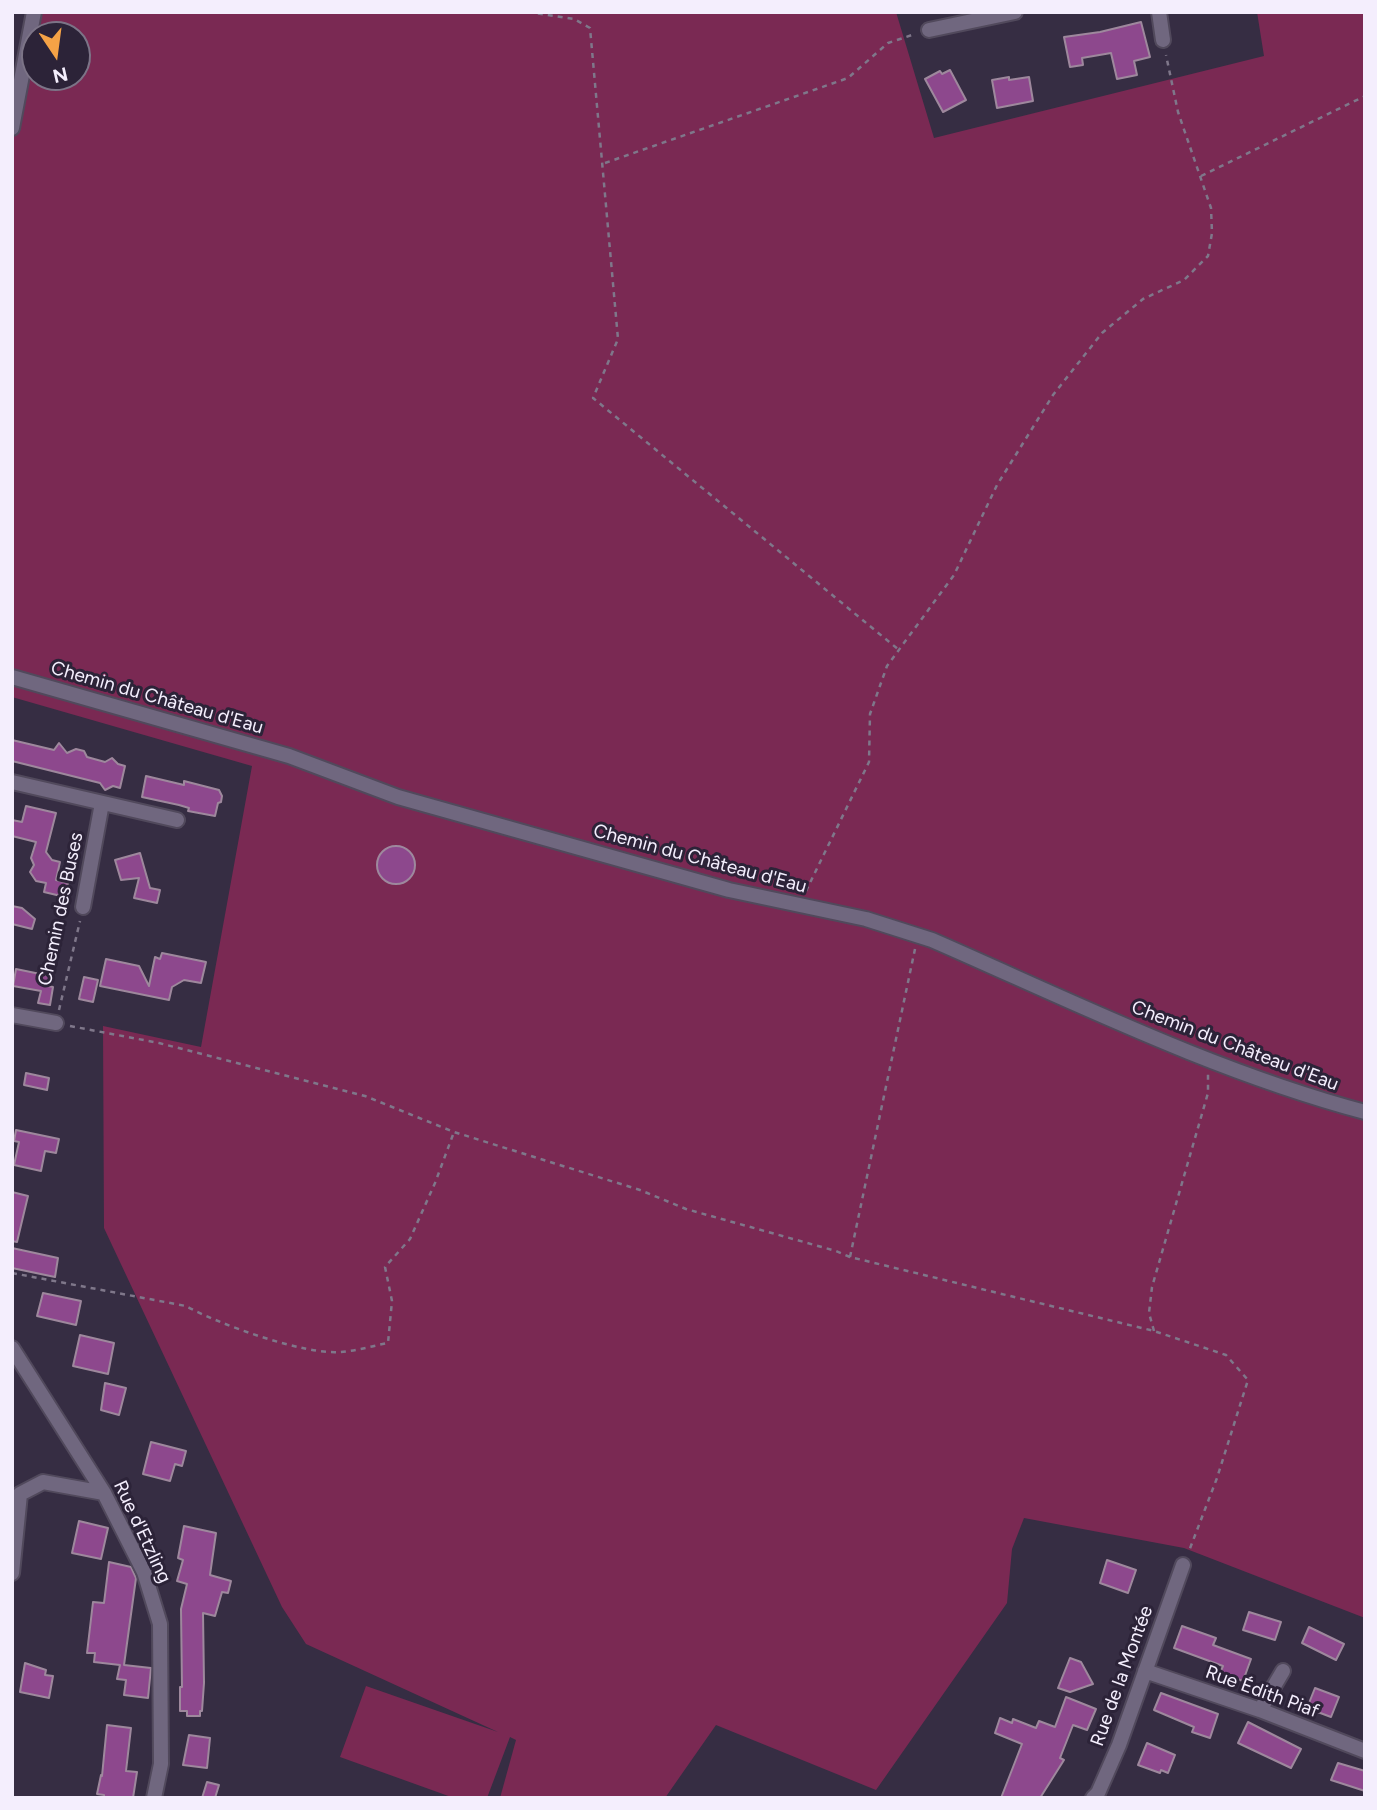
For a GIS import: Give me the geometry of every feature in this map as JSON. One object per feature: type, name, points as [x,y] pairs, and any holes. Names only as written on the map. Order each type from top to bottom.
[{"type":"street","points":[[12,128],[34,12]]},
{"type":"street","points":[[929,30],[1015,12]]},
{"type":"street","points":[[1159,12],[1163,40]]},
{"type":"street","name":"Chemin du Château d'Eau","points":[[12,677],[289,756],[398,797],[729,890],[866,919],[918,936],[1207,1060],[1319,1100],[1365,1112]]},
{"type":"street","points":[[12,782],[177,820]]},
{"type":"street","name":"Chemin des Buses","points":[[83,908],[102,803]]},
{"type":"street","points":[[12,1015],[56,1023]]},
{"type":"street","name":"Rue d'Etzling","points":[[12,1348],[104,1493],[144,1572],[160,1624],[161,1764],[154,1798]]},
{"type":"street","points":[[12,1573],[20,1494],[43,1482],[104,1493]]},
{"type":"street","name":"Rue de la Montée","points":[[1093,1798],[1098,1793],[1119,1745],[1183,1565]]},
{"type":"street","name":"Rue Édith Piaf","points":[[1145,1671],[1260,1710],[1365,1751]]},
{"type":"street","points":[[1260,1710],[1283,1671]]},
{"type":"path","points":[[528,12],[574,19],[590,28],[618,339],[593,398],[899,650]]},
{"type":"path","points":[[604,164],[848,78],[888,43],[929,30]]},
{"type":"path","points":[[800,907],[811,878],[869,762],[870,714],[887,666],[954,575],[997,485],[1053,395],[1102,333],[1143,299],[1184,280],[1208,256],[1212,233],[1211,208],[1178,112],[1163,40]]},
{"type":"path","points":[[1202,176],[1365,96]]},
{"type":"path","name":"Chemin des Buses","points":[[56,1023],[83,908]]},
{"type":"path","points":[[850,1257],[918,936]]},
{"type":"path","points":[[56,1023],[159,1043],[365,1096],[454,1132],[640,1189],[686,1209],[850,1257],[1154,1331],[1226,1355],[1248,1380],[1217,1478],[1183,1565]]},
{"type":"path","points":[[1154,1331],[1149,1313],[1152,1287],[1208,1093],[1207,1060]]},
{"type":"path","points":[[12,1273],[186,1306],[203,1315],[292,1345],[338,1353],[388,1343],[393,1301],[385,1267],[410,1239],[454,1132]]},
{"type":"shaded area","points":[[34,12],[896,12],[934,138],[1264,56],[1257,12],[1365,12],[1365,1618],[1184,1548],[1024,1518],[1012,1549],[1007,1603],[876,1790],[716,1725],[665,1798],[500,1798],[516,1740],[510,1737],[487,1798],[454,1798],[340,1757],[366,1686],[498,1732],[306,1644],[282,1607],[104,1228],[103,1026],[201,1047],[252,766],[12,697],[12,128],[21,81],[21,91],[91,91],[91,21],[32,21]]},
{"type":"building","points":[[1141,22],[1150,57],[1134,61],[1137,75],[1117,79],[1111,53],[1082,58],[1083,65],[1070,67],[1064,37]]},
{"type":"building","points":[[950,70],[966,100],[943,112],[925,79],[940,71],[942,74]]},
{"type":"building","points":[[1009,77],[1009,80],[1029,77],[1033,101],[997,108],[992,80]]},
{"type":"building","points":[[12,740],[54,750],[59,743],[67,753],[76,749],[84,751],[87,757],[105,762],[112,758],[125,766],[120,788],[113,786],[105,790],[100,783],[12,761]]},
{"type":"building","points":[[146,776],[184,785],[184,781],[219,790],[222,796],[215,816],[142,797]]},
{"type":"building","points":[[26,806],[56,813],[46,852],[52,860],[60,862],[56,880],[68,883],[65,897],[44,892],[46,883],[36,881],[30,872],[34,865],[31,858],[36,842],[12,836],[12,820],[22,822]]},
{"type":"building","points":[[396,846],[409,852],[415,865],[409,878],[396,884],[383,878],[377,865],[383,852]]},
{"type":"building","points":[[140,853],[150,888],[160,890],[157,903],[134,898],[139,878],[121,880],[115,860]]},
{"type":"building","points":[[12,906],[22,908],[35,919],[32,929],[12,924]]},
{"type":"building","points":[[162,953],[206,962],[201,983],[184,980],[172,987],[169,1000],[100,986],[106,959],[139,966],[149,986],[155,957],[160,959]]},
{"type":"building","points":[[16,969],[50,976],[48,986],[53,987],[50,1005],[38,1003],[41,991],[13,986]]},
{"type":"building","points":[[84,977],[98,980],[93,1002],[79,999]]},
{"type":"building","points":[[26,1073],[49,1078],[47,1090],[24,1085]]},
{"type":"building","points":[[16,1130],[59,1139],[56,1153],[45,1151],[41,1171],[14,1165],[19,1142],[14,1141]]},
{"type":"building","points":[[12,1192],[28,1196],[17,1242],[12,1241]]},
{"type":"building","points":[[12,1248],[58,1258],[55,1277],[12,1268]]},
{"type":"building","points":[[43,1293],[81,1301],[76,1325],[37,1316]]},
{"type":"building","points":[[80,1335],[114,1343],[108,1374],[73,1366]]},
{"type":"building","points":[[105,1383],[126,1388],[119,1415],[101,1410]]},
{"type":"building","points":[[151,1442],[186,1451],[182,1466],[175,1464],[170,1481],[143,1474]]},
{"type":"building","points":[[79,1521],[108,1528],[101,1559],[72,1553]]},
{"type":"building","points":[[184,1526],[216,1533],[210,1575],[231,1581],[228,1593],[222,1592],[215,1616],[203,1613],[204,1683],[200,1716],[187,1716],[187,1711],[180,1711],[181,1609],[187,1584],[177,1581],[183,1560],[178,1558]]},
{"type":"building","points":[[1107,1560],[1136,1570],[1128,1593],[1100,1583]]},
{"type":"building","points":[[109,1562],[131,1567],[136,1578],[124,1665],[151,1668],[148,1698],[124,1695],[126,1680],[117,1679],[120,1665],[94,1662],[95,1653],[87,1653],[93,1602],[104,1603]]},
{"type":"building","points":[[1249,1612],[1281,1622],[1275,1640],[1243,1630]]},
{"type":"building","points":[[1182,1626],[1216,1638],[1213,1645],[1251,1659],[1243,1681],[1220,1673],[1223,1666],[1174,1648]]},
{"type":"building","points":[[1309,1627],[1344,1644],[1336,1660],[1302,1643]]},
{"type":"building","points":[[1070,1658],[1081,1662],[1093,1684],[1070,1692],[1058,1688]]},
{"type":"building","points":[[25,1663],[46,1670],[45,1675],[53,1676],[49,1698],[20,1692]]},
{"type":"building","points":[[1315,1688],[1339,1697],[1331,1717],[1307,1708]]},
{"type":"building","points":[[1161,1693],[1218,1714],[1210,1738],[1192,1732],[1194,1727],[1154,1710]]},
{"type":"building","points":[[1066,1697],[1096,1709],[1087,1730],[1073,1725],[1060,1758],[1064,1760],[1040,1798],[1001,1798],[1022,1744],[995,1733],[1000,1718],[1012,1723],[1013,1719],[1036,1728],[1039,1721],[1055,1727]]},
{"type":"building","points":[[1248,1722],[1301,1749],[1291,1768],[1238,1743]]},
{"type":"building","points":[[107,1725],[131,1728],[126,1771],[137,1772],[133,1798],[104,1798],[104,1795],[97,1794],[102,1776]]},
{"type":"building","points":[[189,1735],[210,1738],[207,1768],[183,1765]]},
{"type":"building","points":[[1147,1743],[1175,1755],[1168,1773],[1138,1765]]},
{"type":"building","points":[[1338,1763],[1365,1771],[1365,1791],[1331,1780]]},
{"type":"building","points":[[207,1782],[219,1785],[215,1798],[202,1798]]}]
